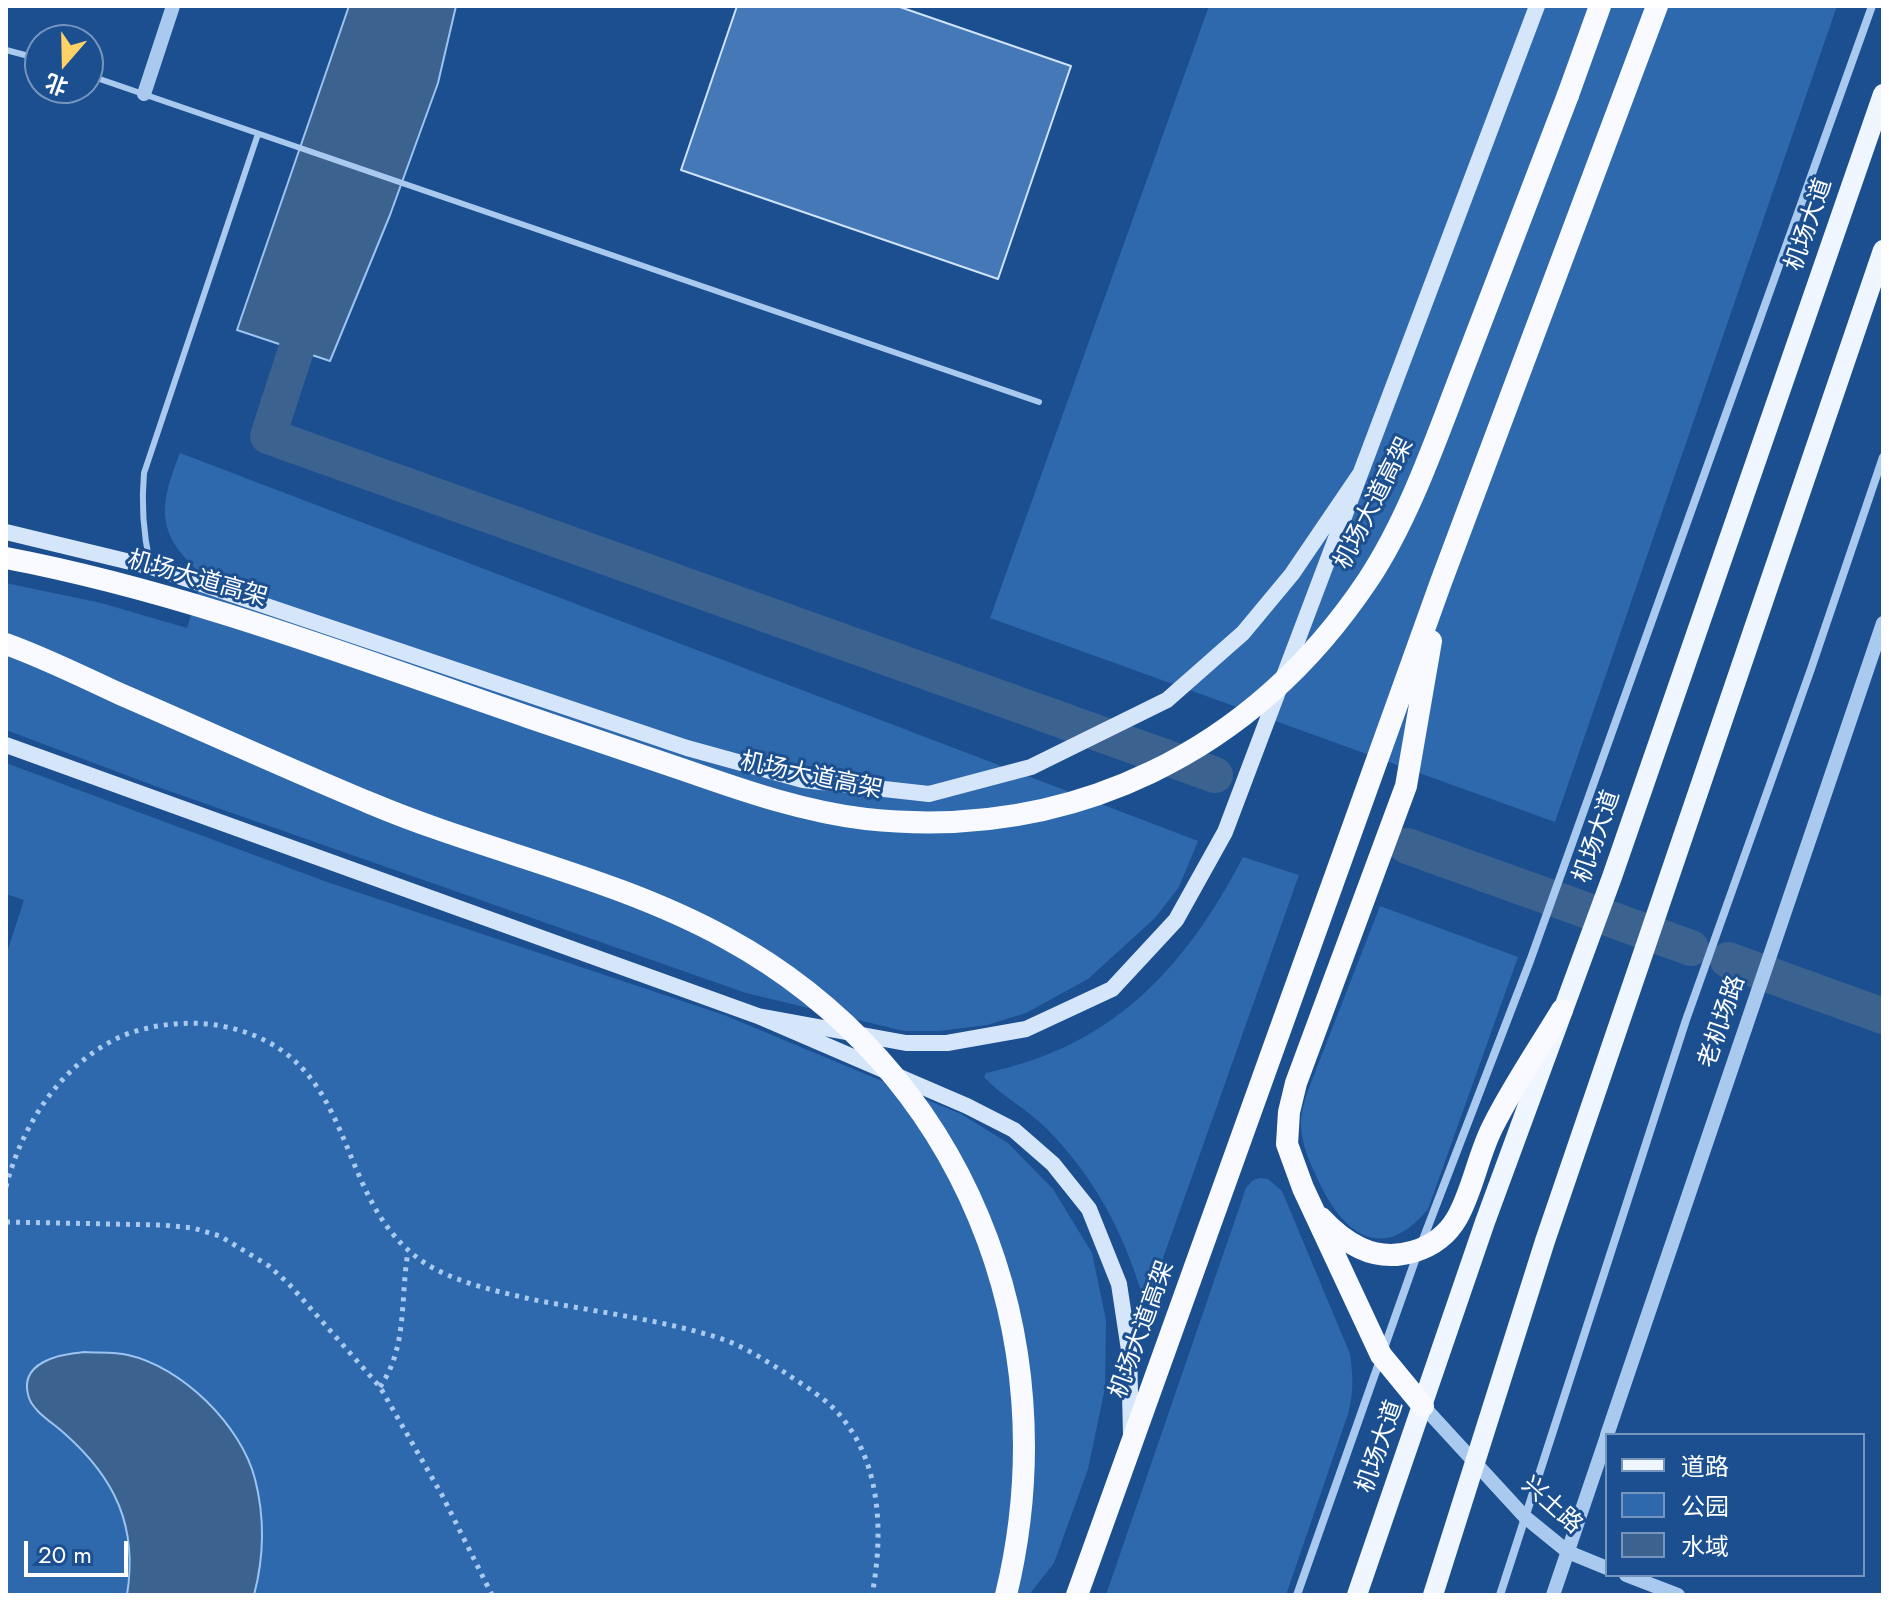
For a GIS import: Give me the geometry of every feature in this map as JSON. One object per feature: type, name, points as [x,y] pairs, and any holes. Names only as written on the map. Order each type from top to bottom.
[{"type":"highway","name":"机场大道高架","points":[[6,558],[67,570],[172,598],[302,639],[762,797],[862,818],[950,824],[1036,813],[1137,781],[1211,740],[1270,695],[1323,642],[1370,577],[1408,505],[1436,440],[1600,6]]},
{"type":"highway","name":"机场大道高架","points":[[1077,1595],[1441,582],[1657,6]]},
{"type":"highway","points":[[1423,1406],[1381,1355],[1303,1188],[1287,1144],[1289,1112],[1296,1083],[1406,786],[1441,582]]},
{"type":"highway","points":[[6,644],[373,805],[650,903],[725,937],[794,980],[842,1020],[884,1064],[928,1120],[963,1183],[1002,1280],[1017,1347],[1025,1413],[1025,1480],[1021,1520],[1006,1595]]},
{"type":"highway","points":[[1303,1188],[1321,1218],[1333,1231],[1361,1249],[1390,1256],[1419,1251],[1440,1239],[1457,1219],[1492,1127],[1562,1010]]},
{"type":"main road","points":[[758,1016],[906,1043],[947,1043],[1026,1029],[1112,989],[1176,920],[1225,832],[1537,6]]},
{"type":"main road","name":"机场大道","points":[[1357,1595],[1485,1222],[1612,877],[1883,94]]},
{"type":"main road","points":[[1433,1595],[1545,1241],[1883,250]]},
{"type":"main road","points":[[6,532],[151,567],[673,743],[803,780],[929,794],[1031,767],[1167,700],[1243,633],[1292,574],[1360,474]]},
{"type":"main road","points":[[6,745],[758,1016],[967,1106],[1014,1130],[1053,1164],[1089,1209],[1119,1284],[1129,1350],[1131,1441]]},
{"type":"street","points":[[144,94],[173,6]]},
{"type":"street","points":[[1297,1595],[1419,1251],[1530,961],[1872,6]]},
{"type":"street","points":[[1500,1595],[1686,1020],[1883,457]]},
{"type":"street","name":"老机场路","points":[[1608,1433],[1883,623]]},
{"type":"street","name":"兴土路","points":[[1423,1406],[1525,1517],[1568,1552],[1605,1567]]},
{"type":"street","name":"老机场路","points":[[1553,1595],[1605,1442]]},
{"type":"street","points":[[1631,1577],[1678,1595]]},
{"type":"lane","points":[[104,80],[1039,402]]},
{"type":"lane","points":[[151,567],[143,532],[141,505],[144,473],[258,134]]},
{"type":"path","points":[[6,1187],[21,1144],[56,1084],[80,1061],[105,1044],[135,1031],[205,1023],[257,1035],[285,1051],[305,1070],[325,1098],[384,1223],[408,1252],[436,1269],[501,1292],[720,1338],[755,1355],[815,1393],[842,1417],[861,1445],[877,1505],[878,1541],[872,1595]]},
{"type":"path","points":[[6,1222],[193,1228],[220,1236],[245,1250],[289,1284],[380,1387],[442,1495],[492,1595]]},
{"type":"path","points":[[380,1387],[396,1358],[401,1338],[408,1252]]},
{"type":"green space","points":[[1209,6],[1837,6],[1555,822],[990,618]]},
{"type":"green space","points":[[180,453],[1198,841],[1179,887],[1155,918],[1088,979],[1026,1013],[987,1025],[939,1031],[904,1031],[746,993],[155,786],[6,730],[6,583],[101,603],[187,628],[203,575],[176,547],[166,520],[168,490]]},
{"type":"green space","points":[[6,763],[327,882],[724,1015],[961,1114],[1008,1143],[1053,1189],[1092,1253],[1106,1320],[1105,1388],[1088,1469],[1054,1563],[1029,1595],[6,1595],[6,955],[24,900],[6,894]]},
{"type":"green space","points":[[1243,857],[1299,875],[1152,1289],[1141,1291],[1115,1224],[1078,1164],[1046,1128],[984,1077],[986,1073],[1031,1061],[1072,1043],[1108,1022],[1141,996],[1170,967],[1196,934]]},
{"type":"green space","points":[[1380,906],[1518,957],[1428,1209],[1411,1226],[1396,1235],[1380,1239],[1366,1236],[1353,1228],[1329,1201],[1307,1153],[1301,1123],[1307,1093]]},
{"type":"green space","points":[[1268,1179],[1282,1191],[1350,1354],[1352,1377],[1348,1414],[1286,1595],[1106,1595],[1246,1188],[1253,1180]]},
{"type":"water","points":[[349,6],[456,6],[438,83],[390,215],[330,361],[237,330]]},
{"type":"water","points":[[85,1352],[128,1355],[169,1372],[206,1401],[237,1439],[255,1479],[262,1523],[260,1566],[254,1595],[127,1595],[129,1547],[119,1505],[82,1450],[39,1413],[29,1398],[29,1376],[35,1368],[53,1358]]},
{"type":"building","points":[[737,6],[897,6],[1071,66],[998,279],[681,170]]},
{"type":"waterway","points":[[311,304],[268,436],[1215,775]]},
{"type":"waterway","points":[[1407,846],[1691,948]]},
{"type":"waterway","points":[[1728,960],[1883,1016]]}]
